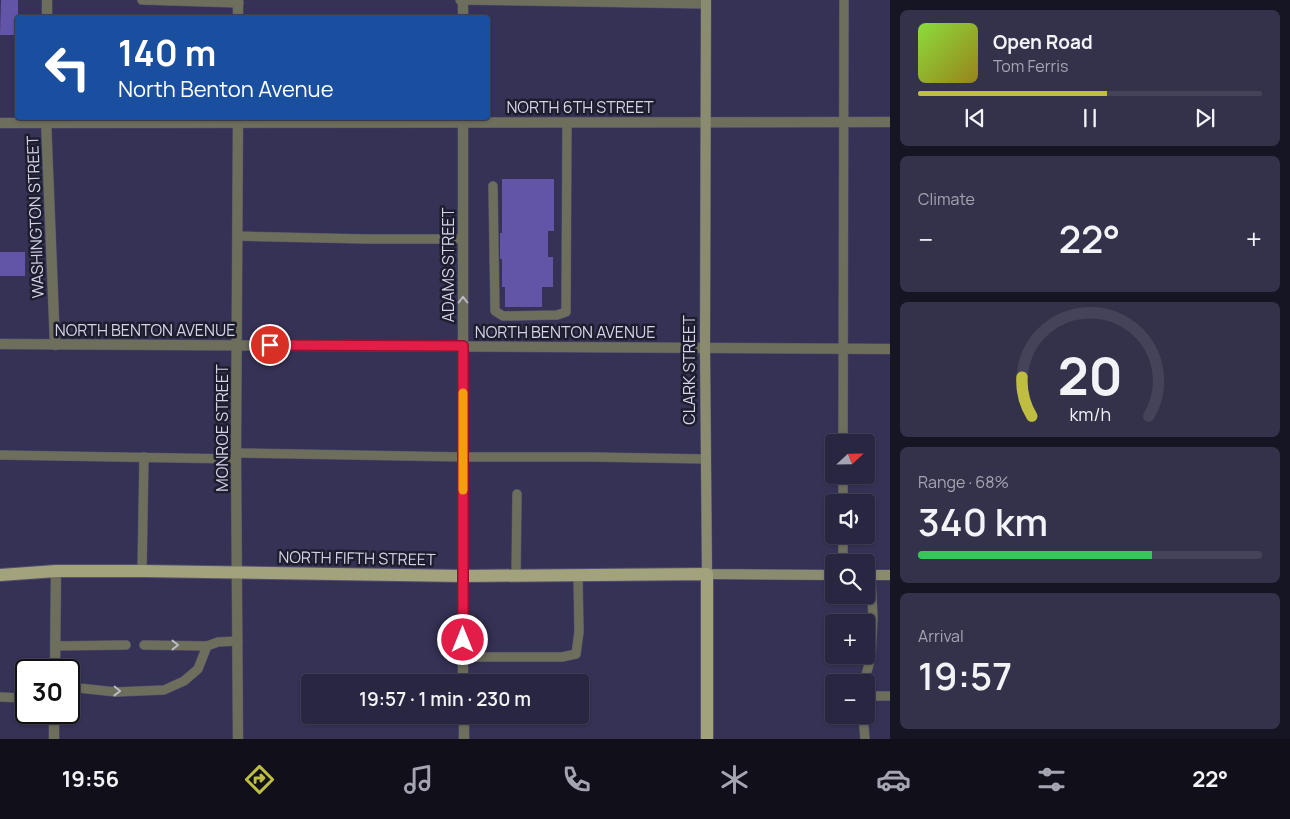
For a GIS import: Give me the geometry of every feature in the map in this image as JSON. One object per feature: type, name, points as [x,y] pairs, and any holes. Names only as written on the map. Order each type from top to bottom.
[{"type":"main road","name":"CLARK STREET","points":[[706,2],[707,739]]},
{"type":"main road","name":"NORTH FIFTH STREET","points":[[0,575],[56,571],[463,576],[825,575]]},
{"type":"main road","points":[[875,575],[890,575]]},
{"type":"street","points":[[47,0],[47,15]]},
{"type":"street","points":[[461,0],[462,15]]},
{"type":"street","points":[[238,2],[238,15]]},
{"type":"street","name":"NORTH 6TH STREET","points":[[0,124],[46,120],[890,122]]},
{"type":"street","name":"WASHINGTON STREET","points":[[46,120],[55,345]]},
{"type":"street","name":"MONROE STREET","points":[[238,120],[236,456],[238,739]]},
{"type":"street","name":"ADAMS STREET","points":[[463,120],[464,674]]},
{"type":"street","name":"NORTH BENTON AVENUE","points":[[0,344],[890,349]]},
{"type":"street","points":[[54,659],[56,571]]},
{"type":"street","points":[[54,724],[54,739]]},
{"type":"street","points":[[464,724],[464,739]]},
{"type":"lane","points":[[142,0],[238,2]]},
{"type":"lane","points":[[461,0],[706,2]]},
{"type":"lane","points":[[843,434],[844,0]]},
{"type":"lane","points":[[493,186],[495,312],[503,316],[557,315],[566,312],[567,122]]},
{"type":"lane","points":[[237,236],[463,239]]},
{"type":"lane","points":[[0,455],[144,457],[594,456],[706,459]]},
{"type":"lane","points":[[142,571],[144,457]]},
{"type":"lane","points":[[516,576],[517,494]]},
{"type":"lane","points":[[463,657],[562,657],[576,654],[579,632],[578,575]]},
{"type":"lane","points":[[866,674],[871,657],[872,604]]},
{"type":"lane","points":[[144,645],[206,646],[218,642],[238,642]]},
{"type":"lane","points":[[55,646],[126,645]]},
{"type":"lane","points":[[80,688],[116,692],[164,690],[184,681],[198,669],[206,646]]},
{"type":"lane","points":[[875,696],[890,696]]},
{"type":"lane","points":[[0,697],[15,698]]},
{"type":"lane","points":[[864,724],[864,739]]},
{"type":"building","points":[[1,0],[18,0],[18,15],[15,15],[15,35],[0,35]]},
{"type":"building","points":[[502,179],[554,179],[554,231],[548,231],[548,257],[553,257],[553,287],[542,287],[542,307],[505,307],[505,287],[502,287],[502,259],[500,259]]},
{"type":"building","points":[[0,252],[25,252],[25,276],[0,276]]},
{"type":"slow traffic","points":[[463,393],[463,490]]},
{"type":"route","points":[[270,345],[463,346],[463,640]]}]
